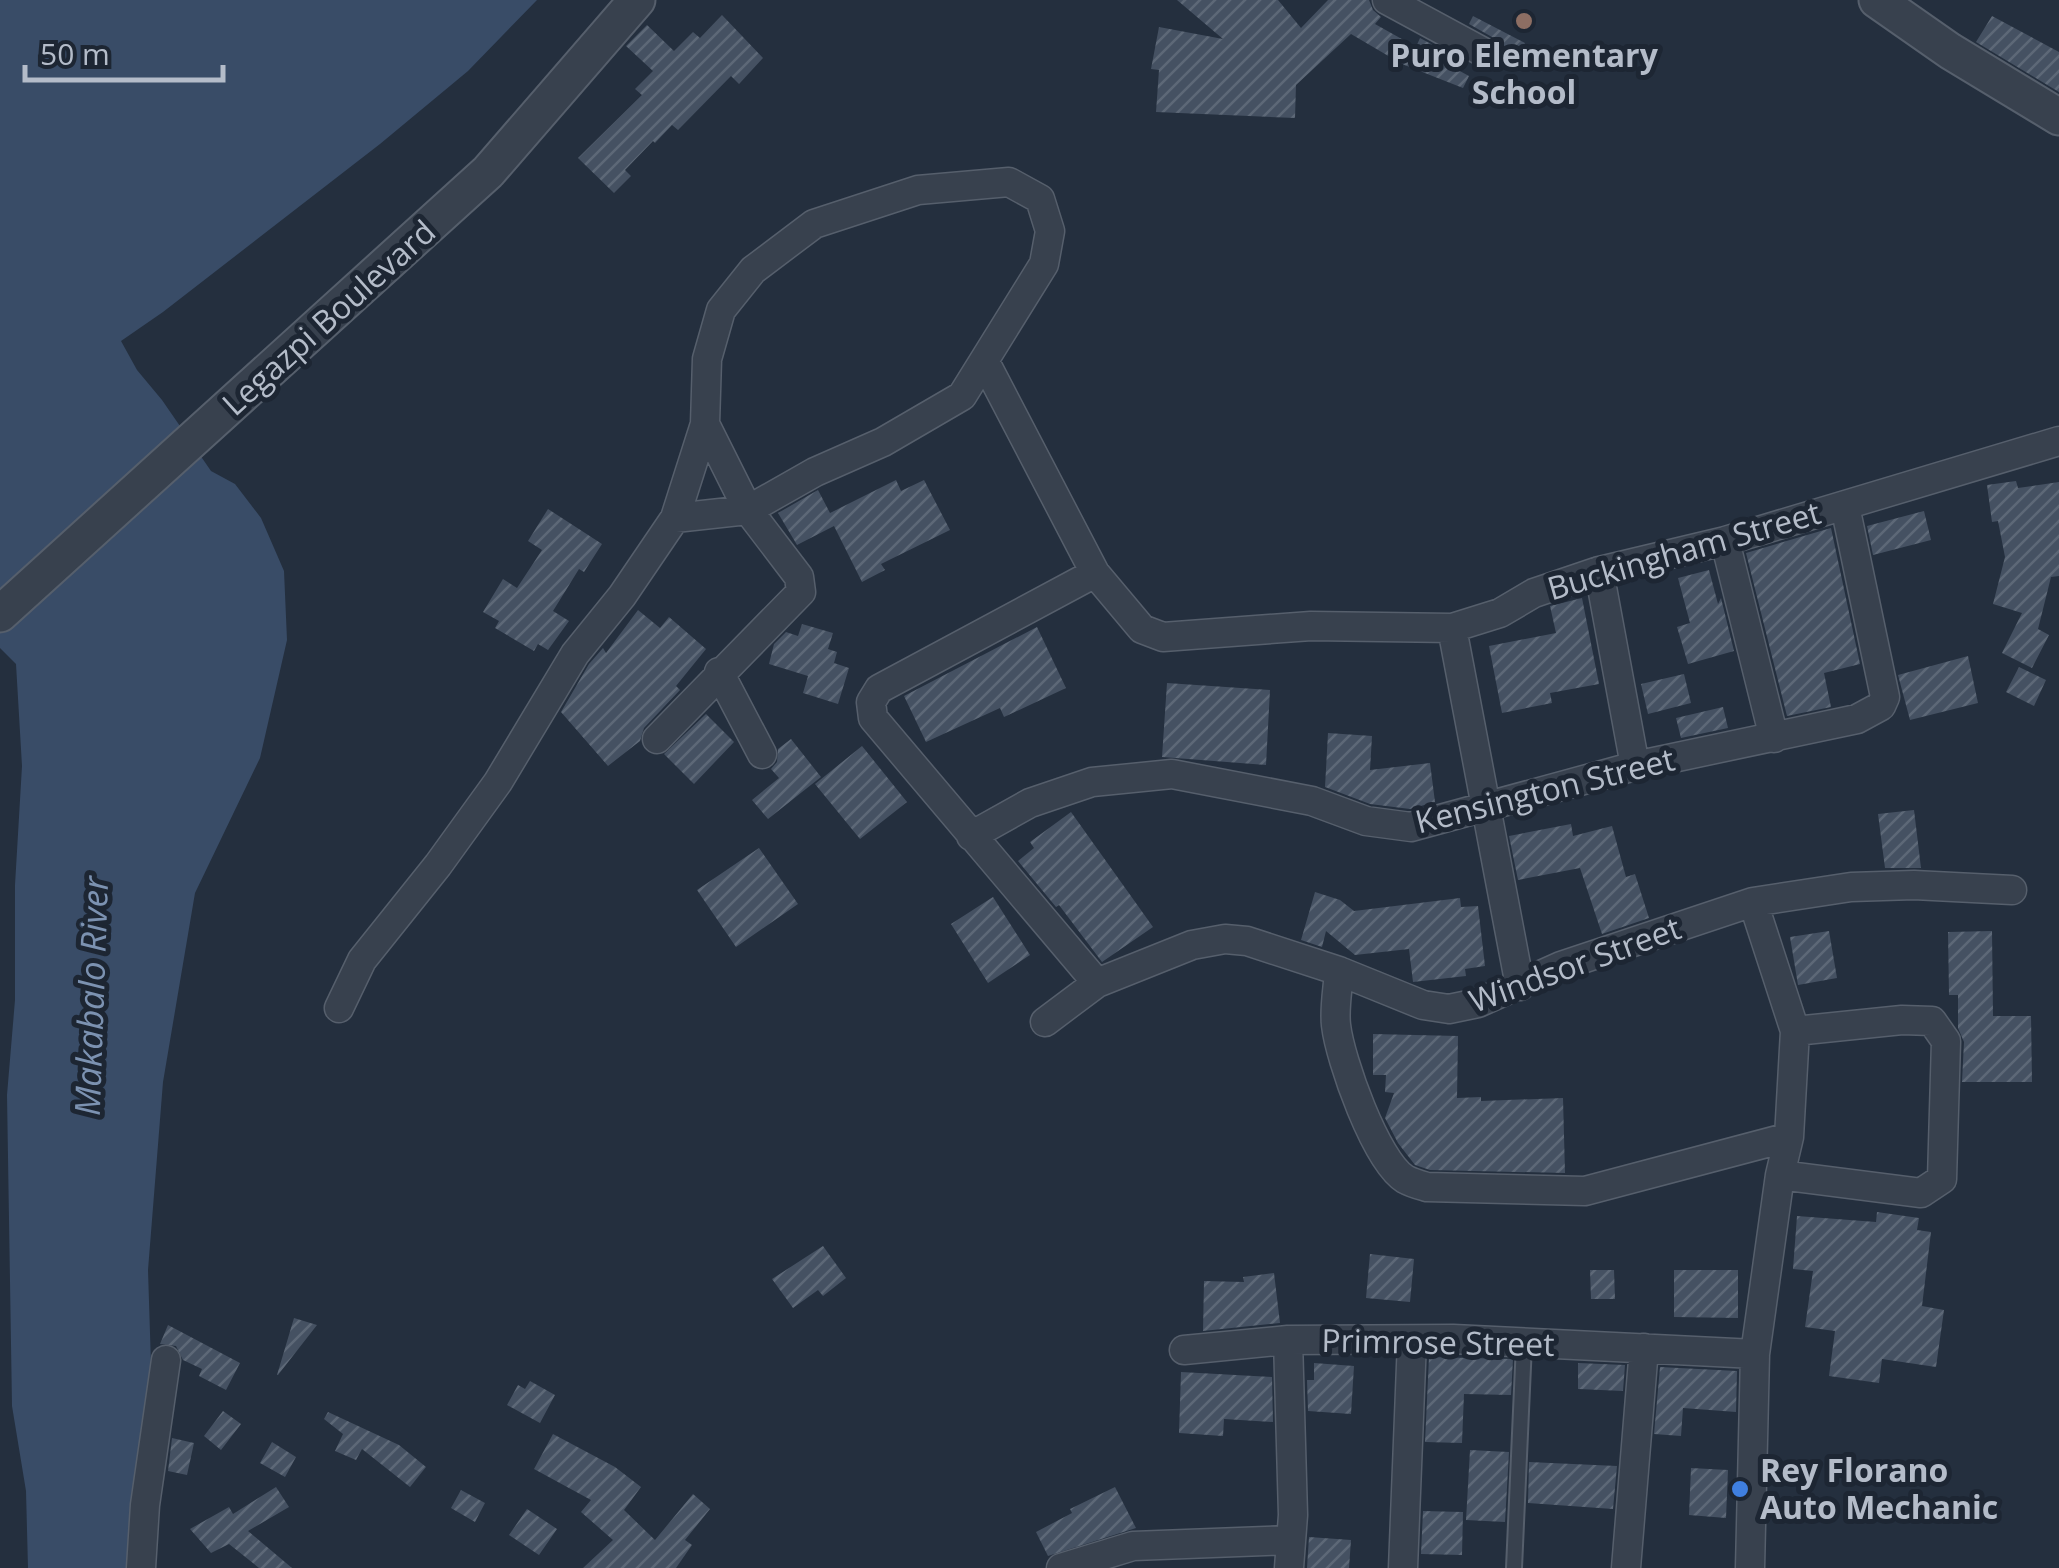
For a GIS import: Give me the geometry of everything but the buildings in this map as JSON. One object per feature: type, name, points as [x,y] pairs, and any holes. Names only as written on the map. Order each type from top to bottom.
[{"type":"street","name":"Legazpi Boulevard","points":[[0,614],[488,172],[637,0]]},
{"type":"street","points":[[1387,0],[1483,52]]},
{"type":"street","points":[[1877,0],[1950,51],[2059,117]]},
{"type":"street","points":[[340,1008],[362,960],[498,782],[575,654],[622,596],[674,518],[705,424],[706,359],[721,310],[753,270],[814,224],[918,190],[1010,182],[1040,199],[1050,231],[1044,264],[962,396],[883,442],[815,472],[748,510],[674,518]]},
{"type":"street","name":"Buckingham Street","points":[[985,362],[1095,573],[1142,629],[1163,637],[1311,626],[1452,628],[1500,613],[1534,593],[1600,571],[1725,541],[2059,441]]},
{"type":"street","points":[[657,739],[718,672],[801,592],[799,577],[748,510],[705,424]]},
{"type":"street","name":"Kensington Street","points":[[971,836],[1030,804],[1092,782],[1172,774],[1312,801],[1366,821],[1411,827],[1634,766],[1857,720],[1881,706],[1885,697],[1846,506]]},
{"type":"street","points":[[1725,541],[1774,738]]},
{"type":"street","points":[[1600,571],[1634,766]]},
{"type":"street","points":[[1095,573],[878,690],[872,702],[873,718],[1097,983]]},
{"type":"street","points":[[1452,628],[1520,986]]},
{"type":"street","points":[[718,672],[762,754]]},
{"type":"street","name":"Windsor Street","points":[[1044,1022],[1097,983],[1192,945],[1226,939],[1339,971],[1423,1005],[1449,1009],[1478,1003],[1561,966],[1753,902],[1850,887],[2012,890]]},
{"type":"street","points":[[1750,1568],[1755,1354],[1780,1175],[1790,1137],[1795,1031],[1753,902]]},
{"type":"street","points":[[1339,971],[1335,1023],[1345,1070],[1390,1164],[1404,1178],[1427,1188],[1584,1191],[1790,1137]]},
{"type":"street","points":[[1780,1175],[1921,1193],[1942,1178],[1946,1041],[1932,1021],[1902,1020],[1795,1031]]},
{"type":"street","points":[[1184,1350],[1288,1340]]},
{"type":"street","name":"Primrose Street","points":[[1290,1554],[1288,1340],[1412,1340],[1755,1354]]},
{"type":"street","points":[[1403,1568],[1412,1340]]},
{"type":"street","points":[[1626,1568],[1644,1348]]},
{"type":"street","points":[[141,1568],[145,1505],[166,1360]]},
{"type":"street","points":[[1060,1568],[1134,1546],[1290,1554]]},
{"type":"lane","points":[[1514,1568],[1524,1344]]},
{"type":"water","name":"Makabalo River","points":[[0,0],[537,0],[468,71],[380,144],[121,341],[137,370],[211,471],[235,484],[261,518],[284,571],[287,640],[260,758],[195,893],[163,1082],[148,1270],[152,1396],[134,1568],[28,1568],[26,1491],[12,1406],[7,1095],[15,1000],[15,885],[22,766],[16,664],[0,648]]},
{"type":"place","name":"Puro Elementary School","points":[[1524,21]]},
{"type":"place","name":"Rey Florano Auto Mechanic","points":[[1740,1489]]}]
